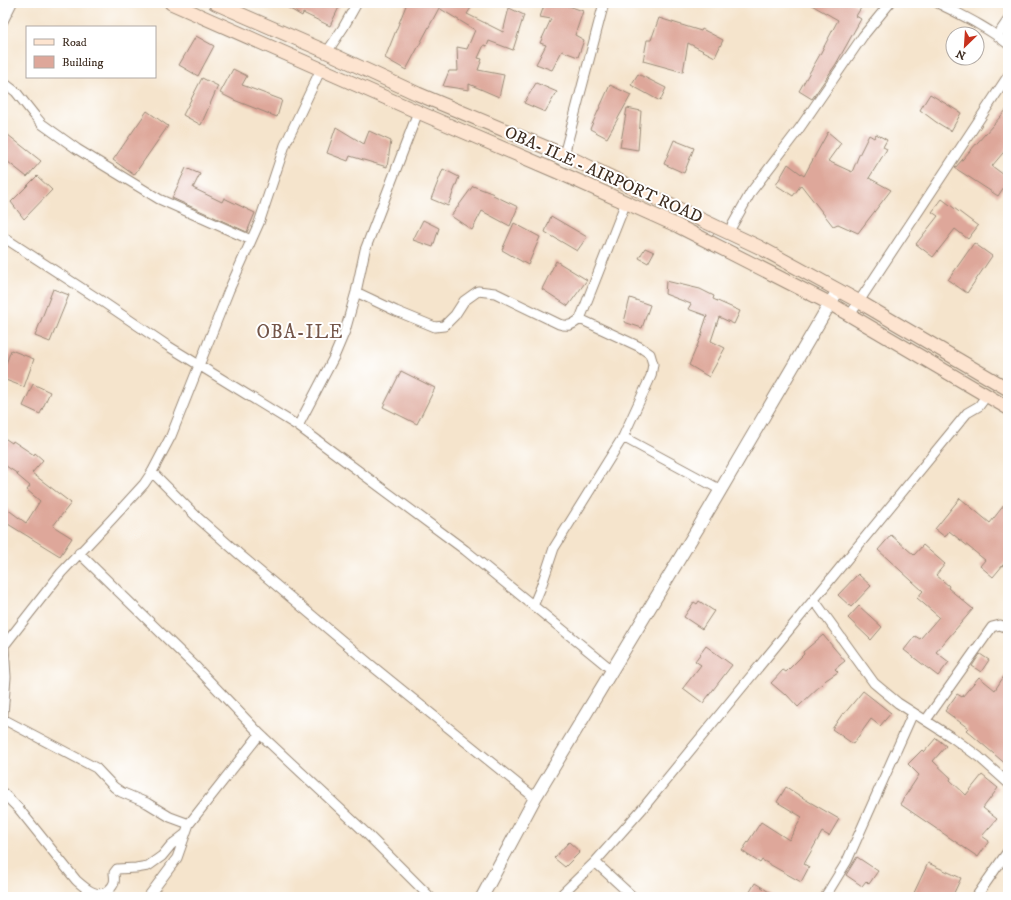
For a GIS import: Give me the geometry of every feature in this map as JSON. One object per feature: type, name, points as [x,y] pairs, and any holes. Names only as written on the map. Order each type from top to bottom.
[{"type":"main road","name":"OBA- ILE - AIRPORT ROAD","points":[[171,3],[626,202],[752,263],[831,304],[1008,408]]},
{"type":"main road","name":"OBA- ILE - AIRPORT ROAD","points":[[215,3],[418,94],[564,155],[759,247],[858,301],[1008,389]]},
{"type":"main road","points":[[752,263],[759,247]]},
{"type":"street","points":[[3,21],[12,3]]},
{"type":"street","points":[[327,52],[357,3]]},
{"type":"street","points":[[564,155],[604,3]]},
{"type":"street","points":[[728,233],[751,192],[799,129],[862,36],[890,3]]},
{"type":"street","points":[[938,3],[997,36],[1008,44]]},
{"type":"street","points":[[997,36],[1008,20]]},
{"type":"street","points":[[3,714],[6,677],[3,647],[61,573],[112,520],[144,484],[152,472],[171,436],[229,290],[259,223],[285,145],[321,69]]},
{"type":"street","points":[[850,315],[1008,76]]},
{"type":"street","points":[[3,82],[16,92],[42,124],[77,149],[159,199],[251,240]]},
{"type":"street","points":[[298,426],[334,357],[345,331],[356,292],[365,250],[418,112]]},
{"type":"street","points":[[356,292],[435,327],[444,326],[455,315],[464,300],[478,291],[495,293],[566,326],[572,325],[580,319],[626,202]]},
{"type":"street","points":[[3,237],[168,346],[298,426],[465,550],[612,670]]},
{"type":"street","points":[[482,897],[535,798],[721,490],[838,290]]},
{"type":"street","points":[[533,606],[554,548],[623,437],[651,376],[653,364],[650,354],[640,347],[580,319]]},
{"type":"street","points":[[559,897],[595,862],[643,808],[967,413],[979,406],[987,396]]},
{"type":"street","points":[[623,437],[721,490]]},
{"type":"street","points":[[152,472],[196,517],[239,554],[371,665],[535,798]]},
{"type":"street","points":[[79,553],[197,668],[260,734],[366,833],[430,897]]},
{"type":"street","points":[[814,600],[874,683],[898,704],[926,720],[979,757],[1008,783]]},
{"type":"street","points":[[926,720],[992,627],[1000,625],[1008,628]]},
{"type":"street","points":[[825,897],[847,861],[913,713]]},
{"type":"street","points":[[3,719],[96,768],[114,788],[121,792],[147,803],[170,817],[189,824]]},
{"type":"street","points":[[148,897],[177,858],[189,824],[260,734]]},
{"type":"street","points":[[3,793],[19,809],[76,880],[85,888],[99,894],[104,894],[113,885],[115,882],[114,873],[117,869],[148,866],[162,856],[171,845],[184,835]]},
{"type":"street","points":[[976,897],[1008,851]]},
{"type":"street","points":[[595,862],[633,897]]},
{"type":"building","points":[[280,3],[341,3],[330,26],[303,13],[302,16]]},
{"type":"building","points":[[407,3],[474,3],[467,14],[503,32],[509,8],[524,15],[513,50],[489,41],[487,46],[484,45],[478,58],[482,59],[478,70],[504,75],[499,97],[469,84],[469,90],[443,86],[449,71],[458,71],[457,47],[467,49],[475,30],[439,8],[406,70],[385,58]]},
{"type":"building","points":[[545,3],[560,3],[583,11],[575,35],[584,40],[578,57],[562,51],[552,70],[536,64],[546,45],[540,43],[551,19],[540,17]]},
{"type":"building","points":[[808,3],[852,3],[861,8],[856,16],[861,19],[836,64],[812,99],[799,91],[838,20]]},
{"type":"building","points":[[659,18],[701,31],[702,29],[723,40],[715,57],[688,43],[683,72],[643,61],[647,40],[651,40]]},
{"type":"building","points":[[196,36],[214,46],[198,76],[179,65]]},
{"type":"building","points":[[233,69],[247,76],[242,85],[282,100],[277,117],[220,93]]},
{"type":"building","points":[[638,74],[666,88],[660,101],[631,85]]},
{"type":"building","points":[[202,78],[218,86],[201,125],[183,115]]},
{"type":"building","points":[[536,83],[557,92],[545,112],[524,103]]},
{"type":"building","points":[[610,85],[631,95],[607,138],[590,129]]},
{"type":"building","points":[[930,94],[961,113],[951,131],[920,110]]},
{"type":"building","points":[[627,108],[641,111],[638,150],[620,147]]},
{"type":"building","points":[[1008,108],[1008,147],[992,166],[1008,178],[1008,181],[998,196],[955,168]]},
{"type":"building","points":[[147,111],[168,126],[134,175],[113,160]]},
{"type":"building","points":[[336,127],[364,144],[369,131],[391,141],[387,167],[350,156],[348,161],[327,153]]},
{"type":"building","points":[[3,131],[41,161],[27,177],[3,158]]},
{"type":"building","points":[[828,132],[841,143],[828,161],[852,172],[869,135],[874,138],[876,134],[887,140],[883,147],[887,149],[869,178],[891,190],[858,233],[838,224],[833,226],[801,185],[793,196],[776,185],[788,164],[804,176]]},
{"type":"building","points":[[674,140],[694,148],[684,173],[664,164]]},
{"type":"building","points":[[186,168],[200,174],[193,188],[222,202],[224,198],[255,213],[247,232],[172,198]]},
{"type":"building","points":[[443,169],[459,177],[448,206],[431,199]]},
{"type":"building","points":[[37,176],[52,190],[24,219],[11,202]]},
{"type":"building","points":[[473,186],[494,194],[493,195],[518,207],[510,226],[482,211],[472,230],[451,216]]},
{"type":"building","points":[[942,199],[978,226],[968,239],[955,229],[933,257],[916,244],[938,216],[932,212]]},
{"type":"building","points":[[551,216],[587,237],[577,251],[545,232]]},
{"type":"building","points":[[423,220],[439,228],[433,247],[413,240]]},
{"type":"building","points":[[514,223],[540,237],[528,265],[502,250]]},
{"type":"building","points":[[974,243],[992,256],[967,293],[948,280]]},
{"type":"building","points":[[645,248],[654,252],[648,263],[639,258]]},
{"type":"building","points":[[556,261],[587,280],[568,306],[542,289]]},
{"type":"building","points":[[666,281],[700,289],[714,296],[713,299],[740,311],[734,324],[719,317],[711,341],[725,348],[709,377],[689,365],[703,332],[702,331],[707,316],[688,309],[691,304],[665,294]]},
{"type":"building","points":[[53,289],[69,295],[50,342],[35,336]]},
{"type":"building","points":[[630,298],[650,305],[642,328],[624,322]]},
{"type":"building","points":[[11,350],[34,359],[24,387],[3,379],[3,372]]},
{"type":"building","points":[[401,371],[435,388],[417,424],[383,407]]},
{"type":"building","points":[[33,384],[50,392],[40,414],[23,406]]},
{"type":"building","points":[[3,437],[12,443],[13,441],[34,455],[35,453],[43,460],[32,473],[71,503],[53,526],[72,538],[60,556],[3,521],[3,506],[26,523],[40,501],[27,490],[30,486],[17,475],[18,474],[3,464]]},
{"type":"building","points":[[960,498],[990,523],[1008,500],[1008,559],[993,577],[980,566],[985,560],[949,531],[945,537],[935,529]]},
{"type":"building","points":[[891,535],[914,555],[923,545],[945,564],[936,575],[949,586],[948,588],[973,609],[936,652],[949,662],[938,676],[904,650],[915,636],[920,639],[939,617],[917,598],[923,591],[878,550]]},
{"type":"building","points":[[858,574],[871,586],[851,607],[838,595]]},
{"type":"building","points":[[699,601],[714,611],[702,629],[684,617],[694,602],[697,604]]},
{"type":"building","points":[[859,606],[882,627],[871,640],[848,618]]},
{"type":"building","points":[[823,635],[845,661],[835,669],[838,672],[826,680],[798,707],[786,694],[785,695],[771,683],[783,670],[786,672],[804,654],[803,652]]},
{"type":"building","points":[[706,646],[732,665],[703,703],[683,688],[701,665],[695,661]]},
{"type":"building","points":[[980,654],[989,660],[981,672],[972,666]]},
{"type":"building","points":[[1008,670],[1008,766],[966,730],[968,728],[945,711],[957,694],[962,697],[979,677],[995,690]]},
{"type":"building","points":[[863,691],[891,713],[880,726],[871,719],[853,744],[832,729],[843,713],[844,714]]},
{"type":"building","points":[[936,738],[946,746],[933,761],[966,795],[982,775],[998,788],[983,808],[997,819],[982,836],[989,841],[978,857],[900,804],[919,775],[908,764],[922,750],[924,752]]},
{"type":"building","points":[[786,787],[839,819],[829,836],[822,832],[804,864],[809,867],[801,882],[762,860],[760,863],[742,851],[761,822],[789,840],[802,817],[777,802]]},
{"type":"building","points":[[569,842],[580,852],[565,867],[554,858]]},
{"type":"building","points":[[857,857],[878,871],[869,884],[866,881],[862,886],[846,875]]},
{"type":"building","points":[[928,863],[961,878],[952,897],[912,897]]},
{"type":"building","points":[[755,883],[777,897],[747,897]]},
{"type":"district","name":"OBA-ILE","points":[[300,331]]}]
